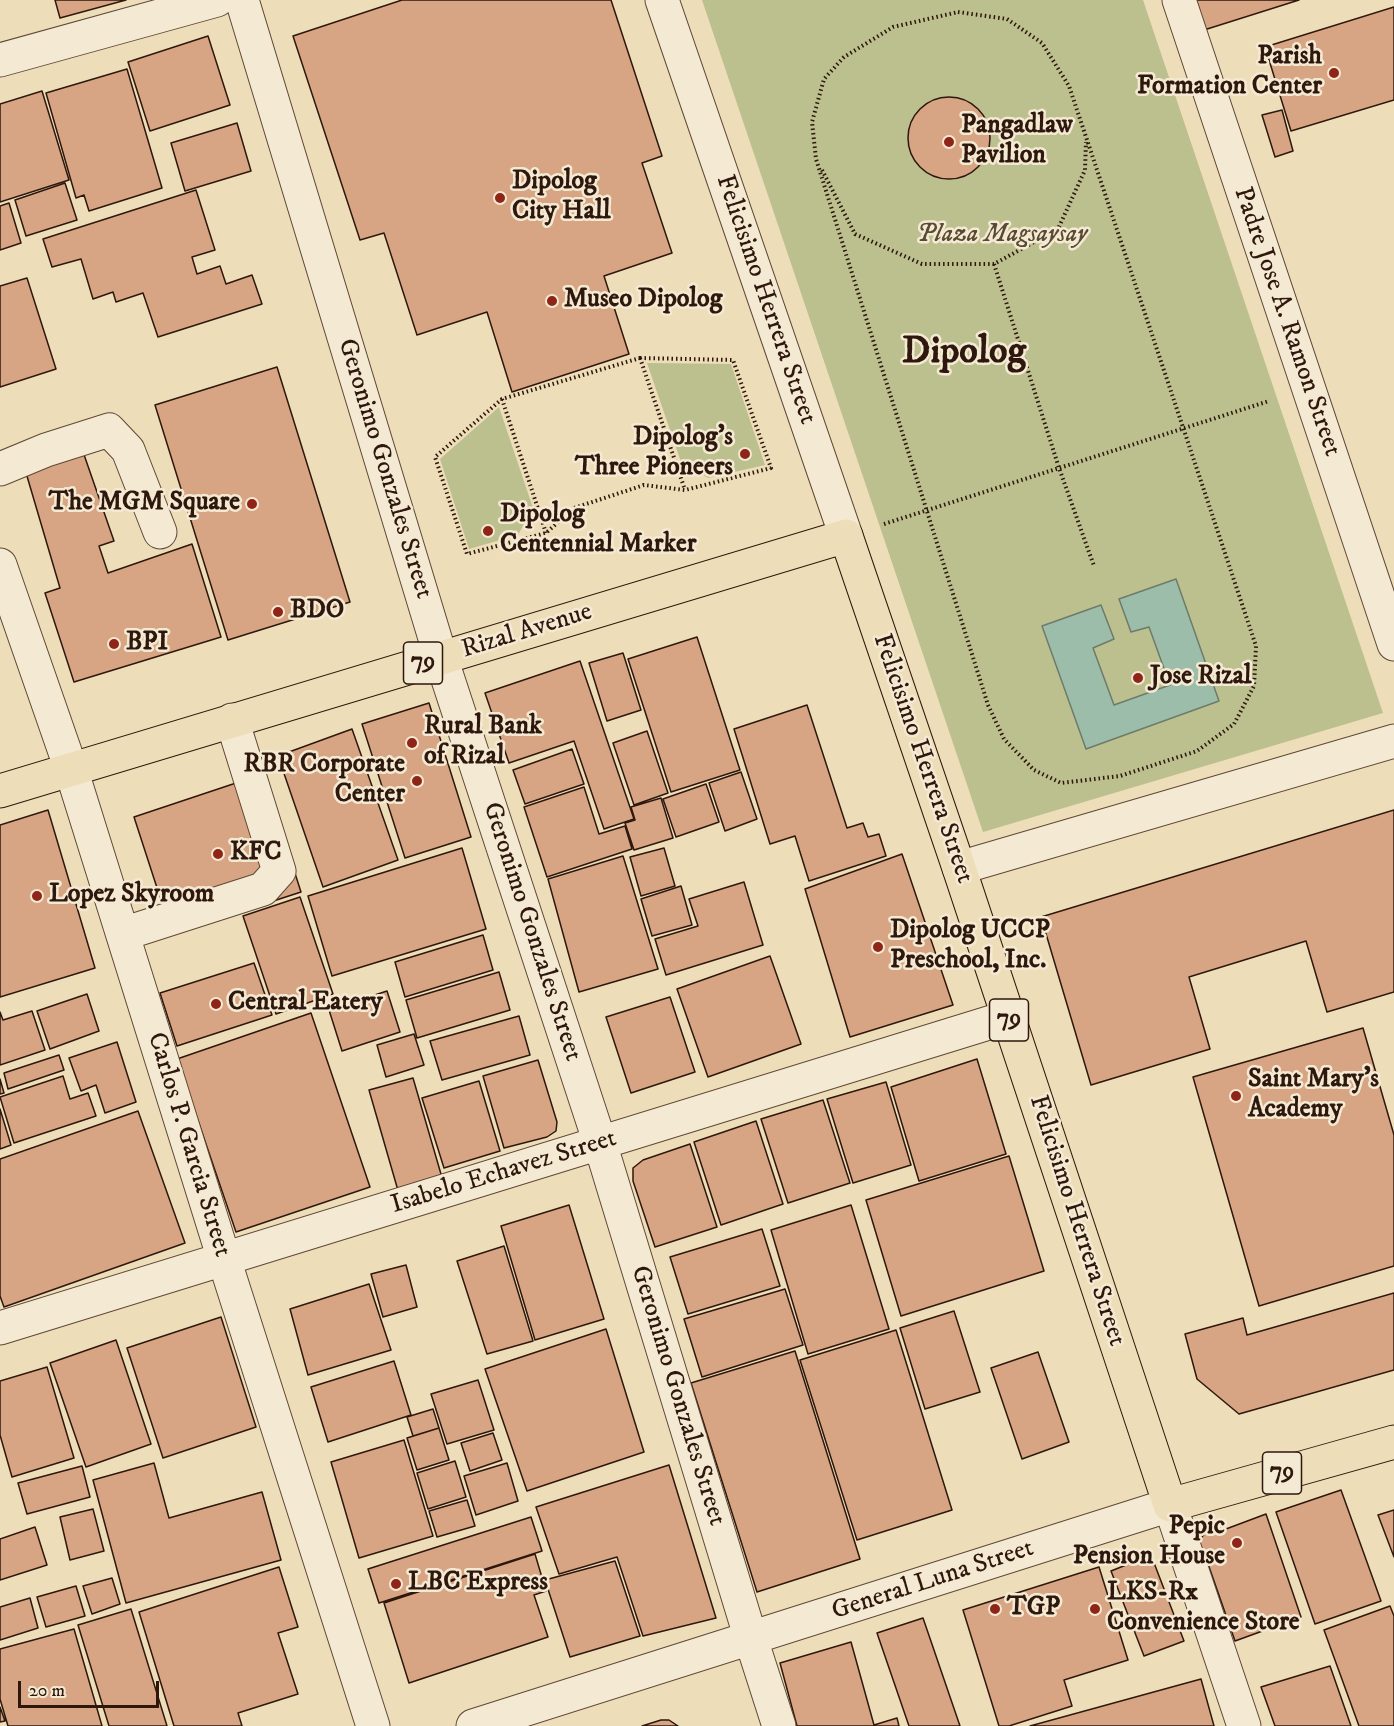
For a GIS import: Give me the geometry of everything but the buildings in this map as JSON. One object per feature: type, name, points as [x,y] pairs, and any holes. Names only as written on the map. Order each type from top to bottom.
[{"type":"main road","name":"Rizal Avenue","points":[[0,790],[846,536]]},
{"type":"main road","name":"Felicisimo Herrera Street","points":[[846,536],[959,868],[1170,1505]]},
{"type":"main road","name":"General Luna Street","points":[[1170,1505],[1394,1442]]},
{"type":"street","points":[[0,60],[217,0]]},
{"type":"street","name":"Geronimo Gonzales Street","points":[[242,0],[441,658],[600,1143],[779,1726]]},
{"type":"street","name":"Felicisimo Herrera Street","points":[[662,0],[846,536]]},
{"type":"street","name":"Padre Jose A. Ramon Street","points":[[1179,0],[1394,644]]},
{"type":"street","points":[[0,469],[46,450],[109,430],[128,450],[160,532]]},
{"type":"street","name":"Carlos P. Garcia Street","points":[[0,565],[71,769],[373,1726]]},
{"type":"street","points":[[123,934],[263,889],[279,871],[232,720]]},
{"type":"street","points":[[959,868],[1394,741]]},
{"type":"street","name":"Isabelo Echavez Street","points":[[0,1328],[1008,1017]]},
{"type":"street","name":"Felicisimo Herrera Street","points":[[1170,1505],[1244,1726]]},
{"type":"street","name":"General Luna Street","points":[[473,1726],[1170,1505]]},
{"type":"path","points":[[958,12],[1007,19],[1042,43],[1069,86],[1256,646],[1254,686],[1234,724],[1197,751],[1120,776],[1061,783],[1034,770],[1004,739],[988,705],[816,159],[812,122],[824,79],[844,57],[892,27],[958,12]]},
{"type":"path","points":[[816,159],[855,234],[922,264],[994,264],[1058,229],[1085,170],[1086,138]]},
{"type":"path","points":[[994,264],[1059,468],[1094,566]]},
{"type":"path","points":[[640,358],[685,490]]},
{"type":"path","points":[[640,358],[733,360],[771,468],[685,490],[644,485],[574,508],[546,533],[467,554],[435,457],[502,399],[640,358]]},
{"type":"path","points":[[846,536],[1308,389]]},
{"type":"path","points":[[502,399],[546,533]]},
{"type":"green space","name":"Plaza Magsaysay","points":[[702,0],[1143,0],[1383,713],[983,832]]},
{"type":"green space","points":[[647,363],[731,364],[765,465],[708,478],[681,462]]},
{"type":"green space","points":[[499,407],[533,508],[518,535],[469,549],[440,459]]},
{"type":"shaded area","points":[[1176,579],[1219,701],[1086,749],[1042,626],[1101,605],[1114,639],[1093,648],[1114,705],[1170,685],[1149,627],[1131,632],[1119,599]]},
{"type":"place","name":"Parish Formation Center","points":[[1334,73]]},
{"type":"place","name":"Pangadlaw Pavilion","points":[[949,142]]},
{"type":"place","name":"Dipolog City Hall","points":[[500,198]]},
{"type":"place","name":"Museo Dipolog","points":[[552,301]]},
{"type":"place","name":"Dipolog's Three Pioneers","points":[[745,454]]},
{"type":"place","name":"The MGM Square","points":[[252,504]]},
{"type":"place","name":"Dipolog Centennial Marker","points":[[488,531]]},
{"type":"place","name":"BDO","points":[[278,612]]},
{"type":"place","name":"BPI","points":[[114,644]]},
{"type":"place","name":"Jose Rizal","points":[[1138,678]]},
{"type":"place","name":"Rural Bank of Rizal","points":[[412,743]]},
{"type":"place","name":"RBR Corporate Center","points":[[417,781]]},
{"type":"place","name":"KFC","points":[[218,854]]},
{"type":"place","name":"Lopez Skyroom","points":[[37,896]]},
{"type":"place","name":"Dipolog UCCP Preschool, Inc.","points":[[878,947]]},
{"type":"place","name":"Central Eatery","points":[[216,1004]]},
{"type":"place","name":"Saint Mary's Academy","points":[[1236,1096]]},
{"type":"place","name":"Pepic Pension House","points":[[1237,1543]]},
{"type":"place","name":"LBC Express","points":[[396,1584]]},
{"type":"place","name":"TGP","points":[[995,1609]]},
{"type":"place","name":"LKS-Rx Convenience Store","points":[[1095,1609]]},
{"type":"district","name":"Dipolog","points":[[964,354]]}]
